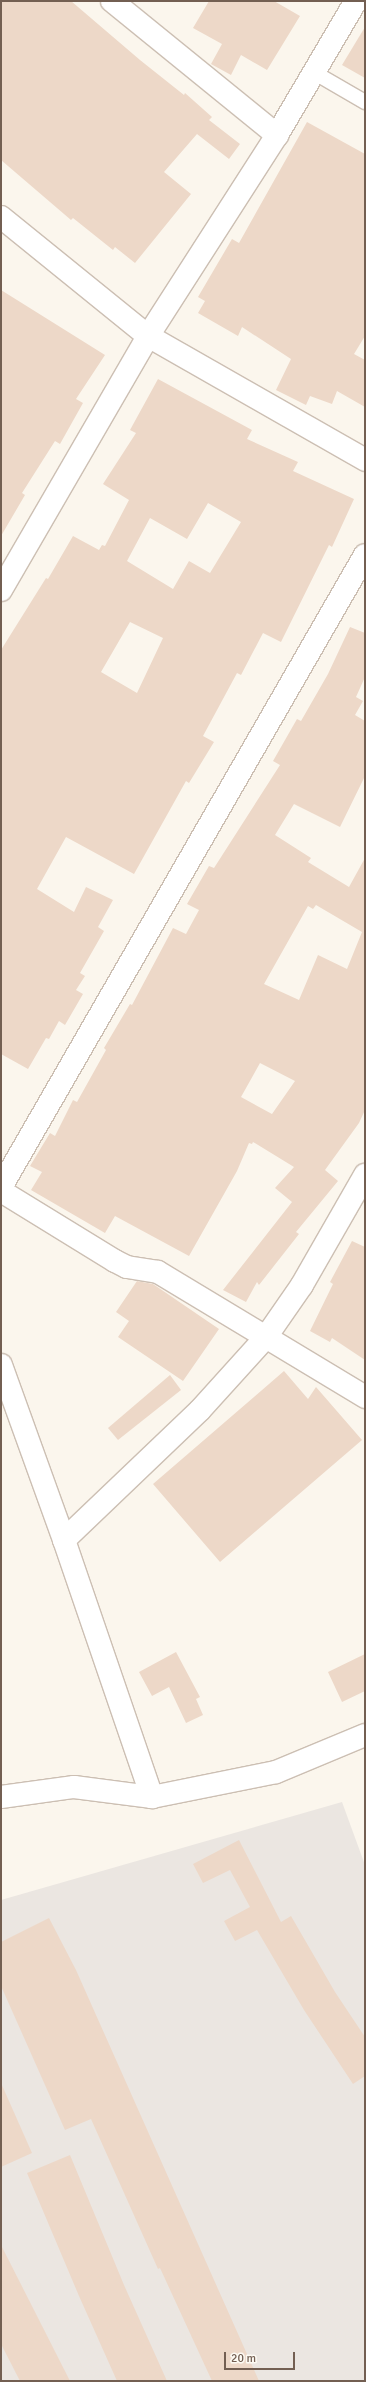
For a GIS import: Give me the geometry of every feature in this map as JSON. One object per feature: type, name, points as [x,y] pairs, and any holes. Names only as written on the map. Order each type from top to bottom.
[{"type":"street","points":[[112,1],[277,135]]},
{"type":"street","points":[[1,590],[148,336],[277,135],[315,73],[356,1]]},
{"type":"street","points":[[1,217],[148,336],[365,460]]},
{"type":"street","points":[[1,1187],[365,555]]},
{"type":"street","points":[[64,1540],[200,1410],[266,1337],[302,1285],[365,1175]]},
{"type":"street","points":[[1,1191],[115,1261],[127,1266],[158,1272],[365,1397]]},
{"type":"street","points":[[1,1365],[64,1540],[152,1797]]},
{"type":"street","points":[[1,1797],[74,1787],[152,1797],[276,1772],[365,1735]]},
{"type":"lane","points":[[315,73],[365,102]]},
{"type":"shaded area","points":[[342,1802],[365,1865],[365,2381],[1,2381],[1,1900]]},
{"type":"building","points":[[1,1],[71,1],[140,60],[184,95],[185,93],[212,117],[209,120],[240,144],[229,159],[197,134],[164,172],[191,194],[135,263],[115,247],[113,250],[73,218],[71,220],[1,160]]},
{"type":"building","points":[[209,1],[274,1],[300,16],[267,70],[241,55],[231,75],[211,64],[222,44],[193,28]]},
{"type":"building","points":[[365,27],[365,78],[342,65]]},
{"type":"building","points":[[307,122],[365,154],[365,336],[354,354],[365,360],[365,407],[337,391],[332,404],[310,396],[306,405],[276,390],[291,359],[242,327],[238,336],[198,313],[205,301],[198,297],[232,239],[239,243]]},
{"type":"building","points":[[1,290],[105,355],[76,399],[83,403],[60,444],[55,441],[22,493],[25,495],[1,536]]},
{"type":"building","points":[[158,379],[252,430],[247,439],[298,462],[293,471],[354,499],[332,547],[329,545],[281,642],[263,633],[241,675],[237,673],[203,736],[214,742],[189,783],[186,781],[134,874],[66,837],[37,889],[74,912],[86,887],[113,900],[98,927],[104,931],[80,973],[85,976],[76,990],[83,994],[65,1025],[59,1021],[49,1039],[46,1038],[28,1069],[1,1054],[1,650],[46,578],[48,579],[73,536],[99,550],[102,545],[105,546],[129,500],[103,484],[136,433],[130,430]],"holes":[[[208,503],[241,522],[210,573],[189,561],[173,589],[127,561],[150,518],[187,539]],[[130,622],[163,638],[137,693],[101,672]]]},
{"type":"building","points":[[350,627],[365,633],[365,677],[356,697],[363,701],[355,715],[365,721],[365,776],[340,827],[294,804],[275,835],[311,858],[308,862],[349,887],[365,858],[365,1110],[359,1123],[325,1170],[338,1181],[296,1232],[299,1234],[259,1285],[257,1282],[246,1302],[223,1290],[292,1202],[275,1188],[294,1167],[253,1142],[252,1144],[249,1143],[237,1171],[189,1256],[115,1216],[105,1233],[31,1190],[42,1172],[30,1166],[50,1133],[55,1136],[73,1100],[77,1102],[106,1050],[104,1048],[130,1004],[132,1005],[173,928],[186,934],[199,910],[187,904],[209,866],[214,868],[280,765],[273,761],[297,719],[301,721],[328,674]],"holes":[[[316,905],[362,932],[347,969],[318,955],[299,1000],[264,984],[308,906],[313,909]],[[260,1063],[295,1081],[272,1114],[241,1097]]]},
{"type":"building","points":[[352,1241],[365,1247],[365,1360],[332,1338],[330,1342],[310,1331],[333,1284],[330,1282]]},
{"type":"building","points":[[137,1281],[153,1284],[219,1329],[183,1381],[118,1337],[129,1321],[116,1312]]},
{"type":"building","points":[[284,1371],[308,1399],[316,1387],[362,1440],[220,1562],[153,1484]]},
{"type":"building","points":[[170,1375],[181,1390],[118,1440],[108,1428]]},
{"type":"building","points":[[176,1652],[200,1697],[196,1699],[203,1715],[186,1723],[169,1687],[152,1696],[139,1672]]},
{"type":"building","points":[[365,1654],[365,1691],[342,1702],[328,1672]]},
{"type":"building","points":[[239,1840],[281,1922],[291,1916],[335,1992],[365,2037],[365,2076],[353,2084],[304,2010],[257,1930],[235,1941],[224,1921],[250,1907],[230,1870],[203,1883],[193,1864]]},
{"type":"building","points":[[49,1918],[76,1970],[259,2381],[212,2381],[160,2268],[158,2269],[91,2119],[65,2130],[1,1986],[1,1942]]},
{"type":"building","points":[[1,2083],[32,2153],[1,2167]]},
{"type":"building","points":[[70,2155],[124,2285],[167,2381],[117,2381],[79,2296],[27,2173]]},
{"type":"building","points":[[1,2245],[70,2381],[20,2381],[1,2344]]}]
